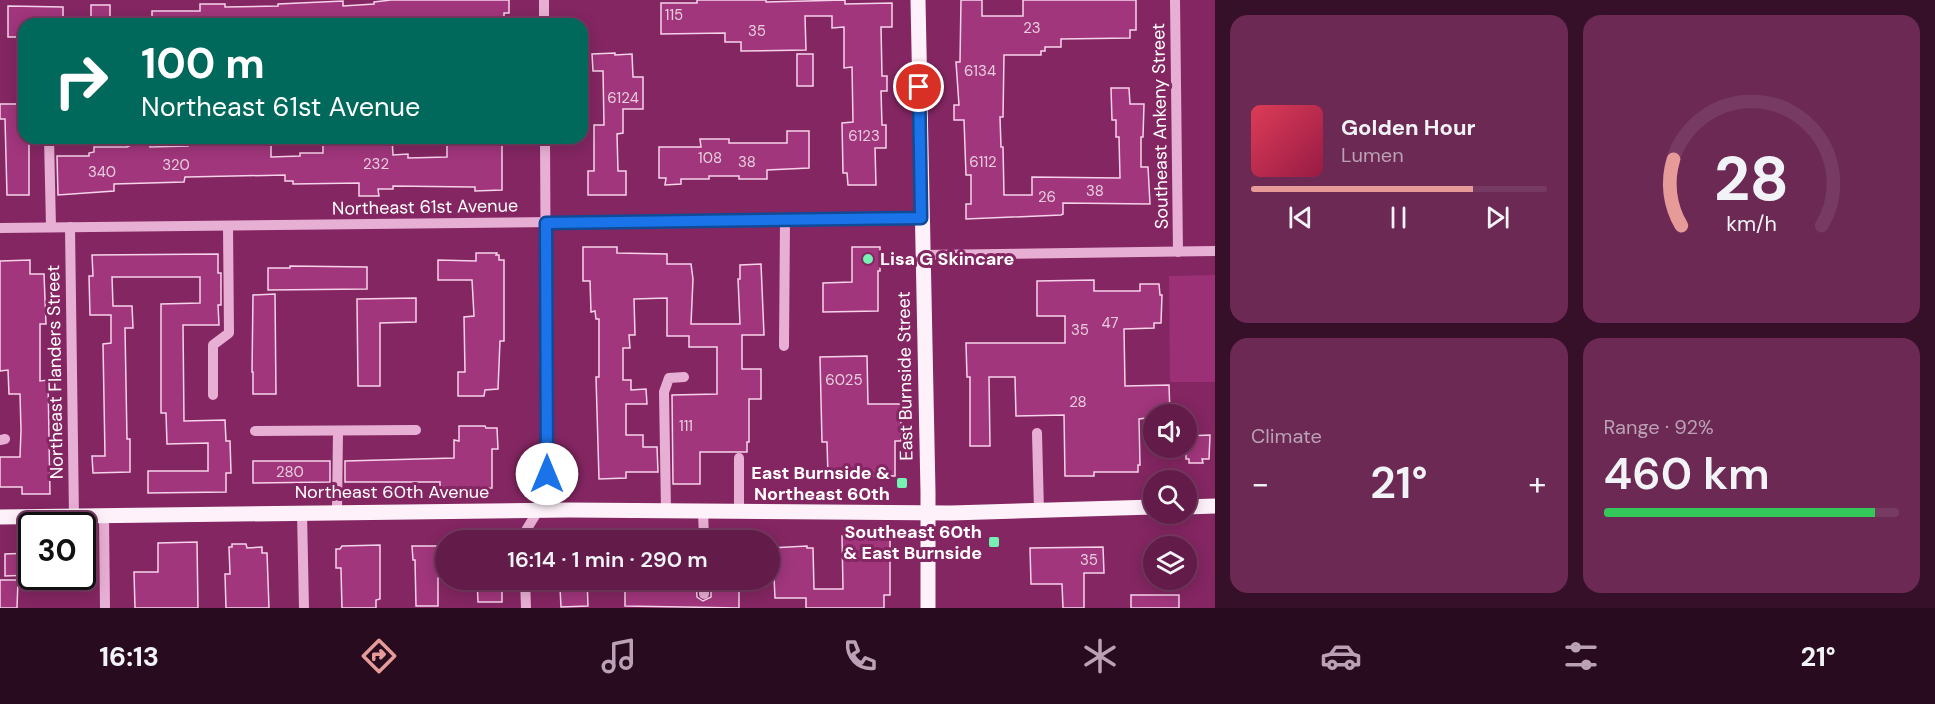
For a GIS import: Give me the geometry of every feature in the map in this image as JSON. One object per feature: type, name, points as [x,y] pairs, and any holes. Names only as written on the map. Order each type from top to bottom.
[{"type":"main road","name":"East Burnside Street","points":[[918,0],[928,608]]},
{"type":"main road","points":[[1197,507],[1215,506]]},
{"type":"main road","name":"Northeast 60th Avenue","points":[[96,516],[538,510],[928,513],[1143,507]]},
{"type":"main road","name":"Northeast 60th Avenue","points":[[0,517],[18,517]]},
{"type":"street","points":[[544,0],[544,18]]},
{"type":"street","name":"Southeast Ankeny Street","points":[[1175,0],[1178,252]]},
{"type":"street","points":[[49,144],[51,227]]},
{"type":"street","points":[[526,530],[547,496],[545,144]]},
{"type":"street","name":"Northeast 61st Avenue","points":[[0,228],[921,218]]},
{"type":"street","points":[[784,346],[785,221]]},
{"type":"street","points":[[213,395],[213,345],[229,333],[228,226]]},
{"type":"street","name":"Northeast Flanders Street","points":[[70,227],[74,512]]},
{"type":"street","points":[[922,255],[1215,251]]},
{"type":"street","points":[[666,510],[664,392],[669,378],[684,377]]},
{"type":"street","points":[[255,431],[417,430]]},
{"type":"street","points":[[337,512],[338,431]]},
{"type":"street","points":[[1037,433],[1039,511]]},
{"type":"street","points":[[739,458],[739,511]]},
{"type":"street","points":[[703,510],[704,530]]},
{"type":"street","points":[[302,512],[304,608]]},
{"type":"street","points":[[104,516],[105,608]]},
{"type":"street","points":[[525,590],[526,608]]},
{"type":"shaded area","points":[[1215,275],[1215,382],[1170,382],[1169,276]]},
{"type":"building","points":[[509,0],[509,13],[504,13],[504,18],[152,18],[152,11],[200,11],[200,4],[225,4],[225,7],[278,6],[278,4],[343,1],[343,6],[374,4],[374,2]]},
{"type":"building","points":[[697,0],[766,0],[766,2],[845,0],[845,4],[892,3],[892,27],[881,27],[882,76],[887,76],[887,91],[881,91],[882,125],[886,125],[886,148],[875,148],[876,185],[848,185],[847,173],[843,173],[842,123],[853,122],[852,67],[844,68],[844,27],[832,28],[832,16],[805,16],[806,50],[741,51],[741,42],[725,42],[725,33],[661,34],[661,3],[697,3]]},
{"type":"building","points":[[961,0],[982,0],[982,16],[1023,16],[1023,0],[1136,0],[1136,30],[1130,30],[1130,38],[1061,39],[1061,47],[1045,47],[1041,55],[1004,55],[1003,117],[1000,117],[1004,195],[1032,195],[1032,177],[1120,178],[1119,137],[1116,137],[1116,120],[1112,120],[1111,88],[1129,88],[1130,104],[1144,104],[1141,167],[1148,167],[1150,204],[1063,203],[1063,214],[1061,215],[966,219],[966,204],[971,204],[971,175],[966,175],[964,120],[954,120],[954,105],[959,105],[956,62],[960,62]]},
{"type":"building","points":[[91,5],[110,5],[110,18],[91,18]]},
{"type":"building","points":[[8,6],[63,7],[63,18],[18,18],[18,37],[8,37]]},
{"type":"building","points":[[615,53],[615,55],[632,54],[633,77],[643,77],[643,109],[623,109],[623,133],[617,134],[618,171],[626,171],[626,195],[588,195],[588,171],[594,171],[594,125],[604,125],[603,71],[593,71],[592,54]]},
{"type":"building","points":[[797,54],[813,54],[813,86],[797,86]]},
{"type":"building","points":[[0,104],[18,104],[18,144],[29,144],[29,195],[7,195],[5,119],[0,119]]},
{"type":"building","points":[[787,131],[809,131],[809,168],[767,170],[767,179],[709,176],[709,179],[681,179],[681,184],[665,185],[666,178],[659,178],[659,147],[701,147],[700,139],[729,139],[729,143],[787,143]]},
{"type":"building","points":[[131,144],[150,144],[150,147],[188,146],[188,144],[271,144],[271,157],[323,153],[323,144],[392,144],[393,155],[408,154],[408,158],[447,157],[447,144],[502,144],[502,190],[475,191],[475,187],[393,186],[393,189],[378,189],[379,196],[359,196],[359,183],[293,184],[293,181],[285,181],[285,175],[185,177],[184,182],[114,184],[114,191],[58,195],[57,156],[89,156],[89,153],[94,152],[94,147],[127,147]]},
{"type":"building","points":[[583,247],[617,247],[617,253],[667,254],[667,264],[691,264],[693,279],[691,324],[740,324],[738,279],[740,279],[740,265],[761,264],[764,335],[742,335],[742,369],[761,369],[761,399],[749,399],[747,452],[700,452],[700,484],[673,484],[672,395],[717,394],[717,347],[689,347],[689,336],[667,336],[667,298],[634,299],[635,335],[629,335],[630,348],[623,348],[623,380],[631,380],[631,390],[646,389],[647,404],[626,404],[626,435],[643,435],[643,447],[657,447],[658,472],[626,472],[626,478],[599,479],[596,377],[599,377],[599,319],[596,319],[595,311],[591,312],[590,281],[583,281]]},
{"type":"building","points":[[852,247],[880,247],[878,311],[823,312],[823,283],[852,282]]},
{"type":"building","points":[[476,253],[497,253],[499,260],[504,260],[504,341],[500,341],[498,389],[485,390],[484,396],[458,396],[458,372],[465,372],[464,317],[474,316],[472,280],[438,280],[438,260],[476,261]]},
{"type":"building","points":[[218,254],[218,273],[221,273],[219,325],[183,325],[184,421],[225,420],[226,441],[230,441],[231,473],[226,473],[226,492],[148,493],[148,471],[208,471],[208,443],[167,444],[166,413],[161,413],[161,304],[200,303],[200,277],[112,277],[113,306],[132,306],[133,328],[125,328],[127,439],[130,439],[130,472],[93,473],[92,456],[105,456],[103,344],[111,343],[111,315],[90,315],[89,276],[93,276],[92,255]]},
{"type":"building","points":[[30,260],[30,274],[44,274],[46,324],[40,324],[40,381],[48,380],[50,494],[22,494],[22,487],[0,487],[0,457],[20,457],[21,430],[20,394],[9,394],[8,370],[0,371],[0,261]]},
{"type":"building","points":[[290,266],[367,267],[367,289],[268,290],[268,268],[290,268]]},
{"type":"building","points":[[1094,280],[1094,291],[1140,291],[1140,284],[1159,284],[1160,295],[1162,295],[1161,323],[1154,323],[1154,328],[1124,329],[1125,386],[1169,385],[1170,404],[1143,404],[1143,418],[1139,419],[1140,465],[1138,465],[1138,472],[1094,472],[1094,476],[1065,476],[1064,415],[1016,416],[1015,377],[989,377],[990,446],[970,446],[970,377],[967,377],[966,343],[1065,343],[1065,316],[1037,316],[1037,281]]},
{"type":"building","points":[[275,294],[276,394],[253,394],[253,295]]},
{"type":"building","points":[[416,298],[416,322],[380,323],[380,386],[358,386],[357,299]]},
{"type":"building","points":[[867,356],[868,404],[901,404],[901,441],[895,441],[895,476],[828,476],[827,442],[822,442],[820,357]]},
{"type":"building","points":[[459,426],[497,428],[498,449],[492,449],[492,488],[440,489],[440,482],[345,482],[345,461],[454,458],[454,440],[459,441]]},
{"type":"building","points":[[1210,435],[1209,459],[1202,459],[1203,463],[1189,463],[1189,459],[1186,458],[1197,458],[1197,436]]},
{"type":"building","points":[[253,461],[330,461],[330,482],[253,483]]},
{"type":"building","points":[[842,536],[890,536],[890,595],[884,595],[884,608],[806,608],[806,598],[775,598],[775,590],[780,590],[780,547],[807,546],[807,548],[813,548],[814,589],[843,589]]},
{"type":"building","points":[[197,542],[198,608],[135,608],[134,572],[158,572],[158,543]]},
{"type":"building","points":[[232,544],[246,544],[247,548],[262,547],[262,553],[267,553],[269,608],[226,608],[225,574],[230,574],[229,547],[232,547]]},
{"type":"building","points":[[380,545],[380,599],[376,600],[376,608],[342,608],[341,568],[336,568],[336,549],[342,546]]},
{"type":"building","points":[[412,546],[435,546],[435,590],[438,590],[438,606],[416,606],[415,560],[413,560]]},
{"type":"building","points":[[1103,547],[1104,573],[1084,573],[1084,608],[1063,608],[1062,584],[1031,584],[1030,548]]},
{"type":"building","points":[[5,554],[18,554],[18,576],[5,576]]},
{"type":"building","points":[[0,580],[18,580],[17,608],[0,608]]},
{"type":"building","points":[[477,590],[502,590],[502,602],[478,602]]},
{"type":"building","points":[[560,590],[587,590],[588,606],[561,607]]},
{"type":"building","points":[[625,590],[697,590],[697,597],[703,601],[711,597],[711,590],[739,590],[739,608],[625,606]]},
{"type":"building","points":[[1131,595],[1179,595],[1179,608],[1131,608]]},
{"type":"place","name":"Lisa G Skincare","points":[[868,259]]},
{"type":"place","name":"East Burnside & Northeast 60th","points":[[902,483]]},
{"type":"place","name":"Southeast 60th & East Burnside","points":[[994,542]]},
{"type":"route","points":[[547,474],[546,223],[921,218],[919,87]]}]
